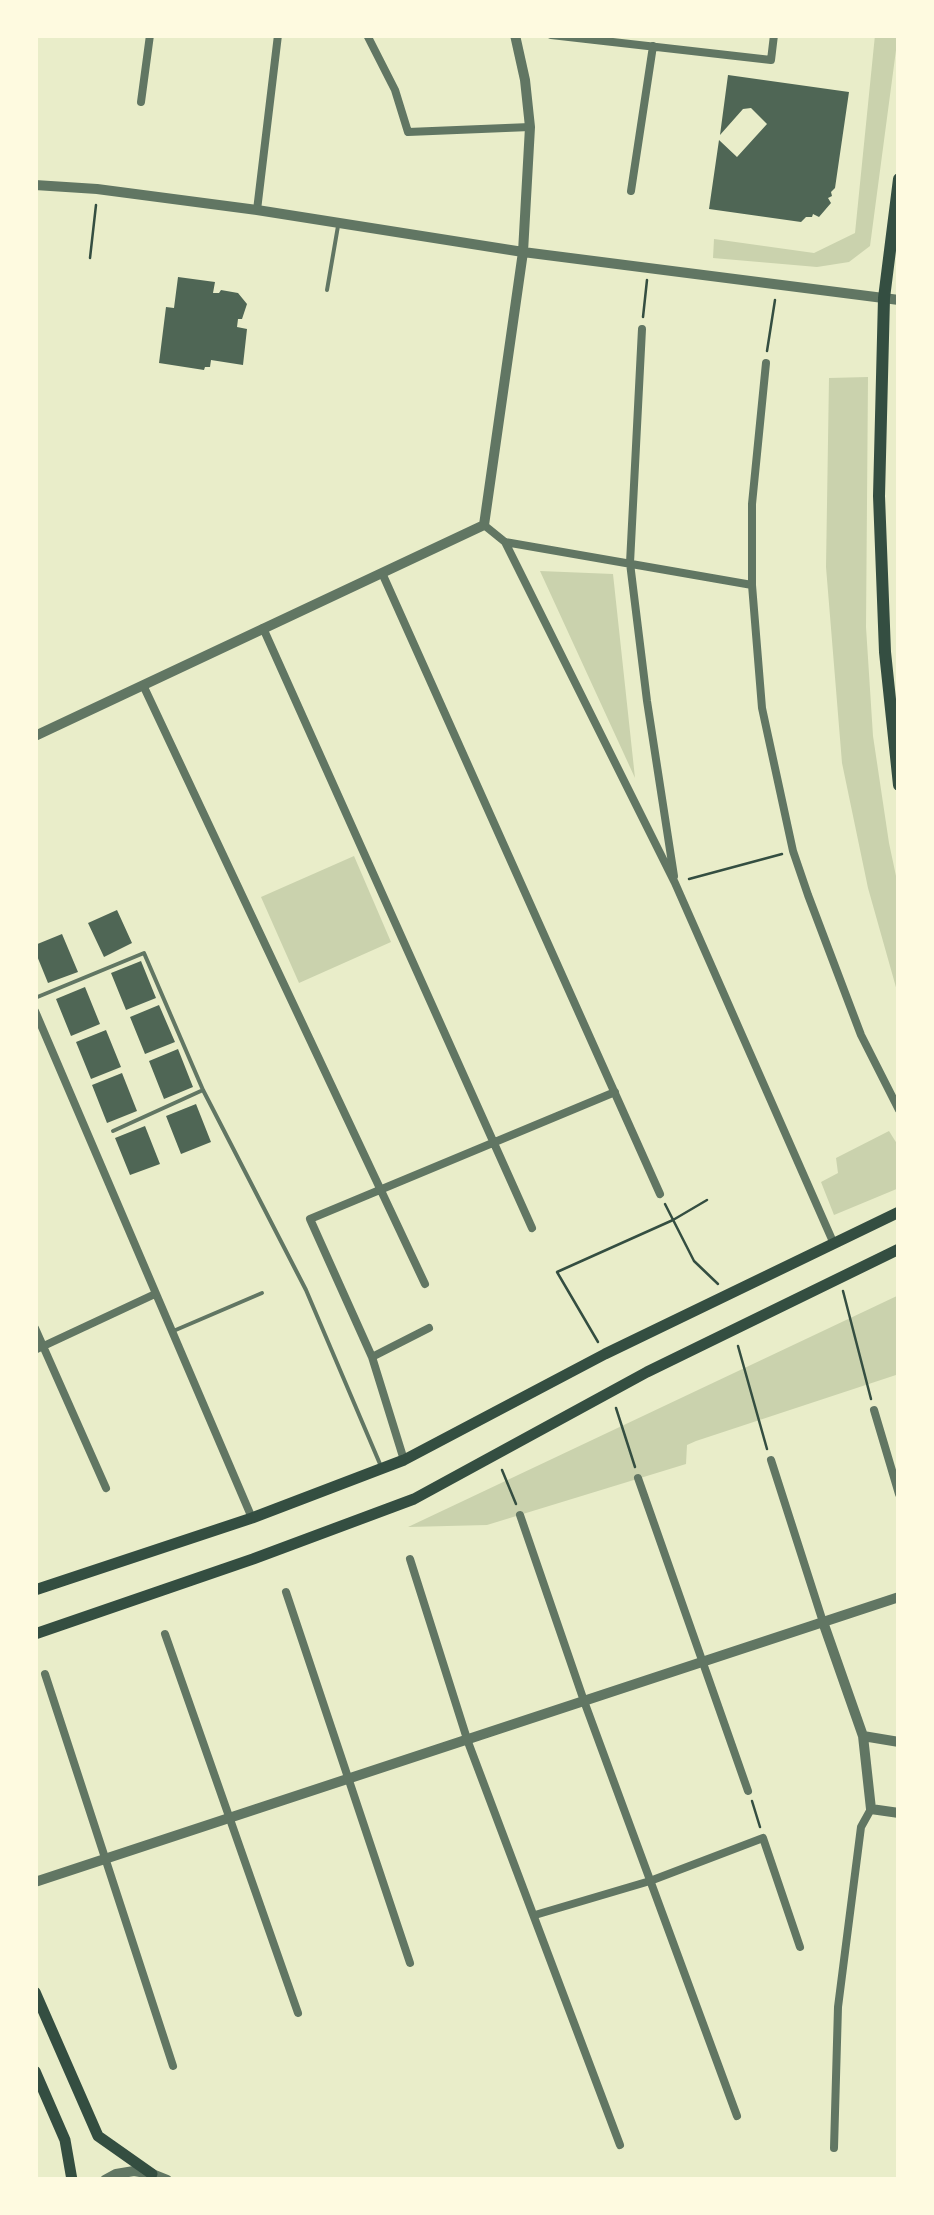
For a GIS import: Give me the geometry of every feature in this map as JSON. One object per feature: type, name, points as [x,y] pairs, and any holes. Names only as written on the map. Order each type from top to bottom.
[{"type":"main road","points":[[899,179],[884,298],[879,496],[884,652],[899,785]]},
{"type":"main road","points":[[35,1590],[252,1518],[404,1460],[605,1354],[899,1212]]},
{"type":"main road","points":[[35,1634],[414,1499],[611,1391],[899,1249]]},
{"type":"main road","points":[[35,1992],[98,2136],[152,2174]]},
{"type":"main road","points":[[35,2071],[64,2140],[72,2180]]},
{"type":"street","points":[[141,102],[150,35]]},
{"type":"street","points":[[257,210],[278,35]]},
{"type":"street","points":[[368,35],[394,90],[408,132],[530,127]]},
{"type":"street","points":[[484,525],[523,252],[530,127],[526,80],[515,35]]},
{"type":"street","points":[[551,35],[643,40],[653,46],[770,60],[774,35]]},
{"type":"street","points":[[631,191],[653,46]]},
{"type":"street","points":[[35,185],[257,210],[523,252],[899,300]]},
{"type":"street","points":[[642,328],[630,563],[675,883]]},
{"type":"street","points":[[766,363],[752,504],[752,585],[762,708],[808,895],[861,1035],[899,1110]]},
{"type":"street","points":[[484,525],[504,542],[675,883],[835,1244]]},
{"type":"street","points":[[35,736],[484,525]]},
{"type":"street","points":[[504,542],[752,585]]},
{"type":"street","points":[[382,572],[660,1194]]},
{"type":"street","points":[[263,628],[532,1228]]},
{"type":"street","points":[[143,685],[425,1284]]},
{"type":"street","points":[[35,1011],[252,1518]]},
{"type":"street","points":[[404,1460],[372,1356],[310,1219],[614,1092]]},
{"type":"street","points":[[39,1348],[155,1294]]},
{"type":"street","points":[[35,1328],[39,1348],[106,1488]]},
{"type":"street","points":[[372,1356],[429,1328]]},
{"type":"street","points":[[874,1410],[899,1494]]},
{"type":"street","points":[[771,1460],[863,1736],[870,1809],[861,1826],[838,2006],[834,2148]]},
{"type":"street","points":[[638,1478],[748,1791]]},
{"type":"street","points":[[520,1515],[736,2116]]},
{"type":"street","points":[[410,1559],[467,1740],[620,2145]]},
{"type":"street","points":[[286,1592],[410,1963]]},
{"type":"street","points":[[35,1882],[899,1597]]},
{"type":"street","points":[[164,1634],[298,2013]]},
{"type":"street","points":[[45,1674],[172,2066]]},
{"type":"street","points":[[863,1736],[899,1742]]},
{"type":"street","points":[[870,1809],[899,1813]]},
{"type":"street","points":[[534,1915],[650,1881],[763,1838],[800,1947]]},
{"type":"street","points":[[104,2180],[134,2171],[166,2180]]},
{"type":"lane","points":[[326,290],[339,223]]},
{"type":"lane","points":[[35,998],[144,953],[203,1090],[306,1290],[382,1469]]},
{"type":"lane","points":[[113,1131],[203,1090]]},
{"type":"lane","points":[[171,1332],[262,1293]]},
{"type":"path","points":[[90,258],[97,189]]},
{"type":"path","points":[[642,328],[648,268]]},
{"type":"path","points":[[766,363],[778,284]]},
{"type":"path","points":[[675,883],[794,850]]},
{"type":"path","points":[[660,1194],[694,1261],[729,1294]]},
{"type":"path","points":[[605,1354],[557,1272],[674,1220],[707,1200]]},
{"type":"path","points":[[840,1278],[874,1410]]},
{"type":"path","points":[[733,1329],[771,1460]]},
{"type":"path","points":[[611,1391],[638,1478]]},
{"type":"path","points":[[496,1453],[520,1515]]},
{"type":"path","points":[[748,1791],[763,1838]]},
{"type":"green space","points":[[875,35],[898,35],[870,246],[849,262],[817,267],[713,258],[714,239],[814,253],[855,233]]},
{"type":"green space","points":[[868,377],[866,627],[873,736],[899,890],[899,998],[868,888],[842,763],[826,567],[829,378]]},
{"type":"green space","points":[[540,571],[613,574],[635,778]]},
{"type":"green space","points":[[354,856],[391,942],[299,983],[261,897]]},
{"type":"green space","points":[[889,1131],[899,1147],[899,1188],[834,1215],[821,1182],[838,1173],[836,1158]]},
{"type":"green space","points":[[899,1295],[899,1374],[696,1441],[687,1445],[686,1464],[487,1525],[408,1527]]},
{"type":"building","points":[[728,75],[849,92],[835,188],[828,198],[831,203],[819,217],[813,214],[801,222],[709,209],[719,140],[737,157],[767,124],[751,108],[743,109],[720,135]]},
{"type":"building","points":[[178,277],[215,282],[213,293],[238,293],[247,304],[237,327],[247,329],[243,365],[211,360],[210,367],[204,370],[159,363],[166,307],[174,308]]},
{"type":"building","points":[[117,910],[132,943],[104,957],[88,923]]},
{"type":"building","points":[[62,934],[78,972],[48,983],[35,945]]},
{"type":"building","points":[[141,961],[156,998],[126,1010],[111,973]]},
{"type":"building","points":[[85,987],[100,1024],[71,1036],[56,999]]},
{"type":"building","points":[[159,1005],[175,1042],[145,1054],[130,1017]]},
{"type":"building","points":[[106,1030],[121,1067],[91,1079],[76,1042]]},
{"type":"building","points":[[178,1049],[193,1087],[164,1099],[149,1061]]},
{"type":"building","points":[[122,1073],[137,1111],[107,1123],[92,1085]]},
{"type":"building","points":[[196,1104],[211,1142],[181,1154],[166,1116]]},
{"type":"building","points":[[145,1126],[160,1164],[130,1175],[115,1138]]}]
